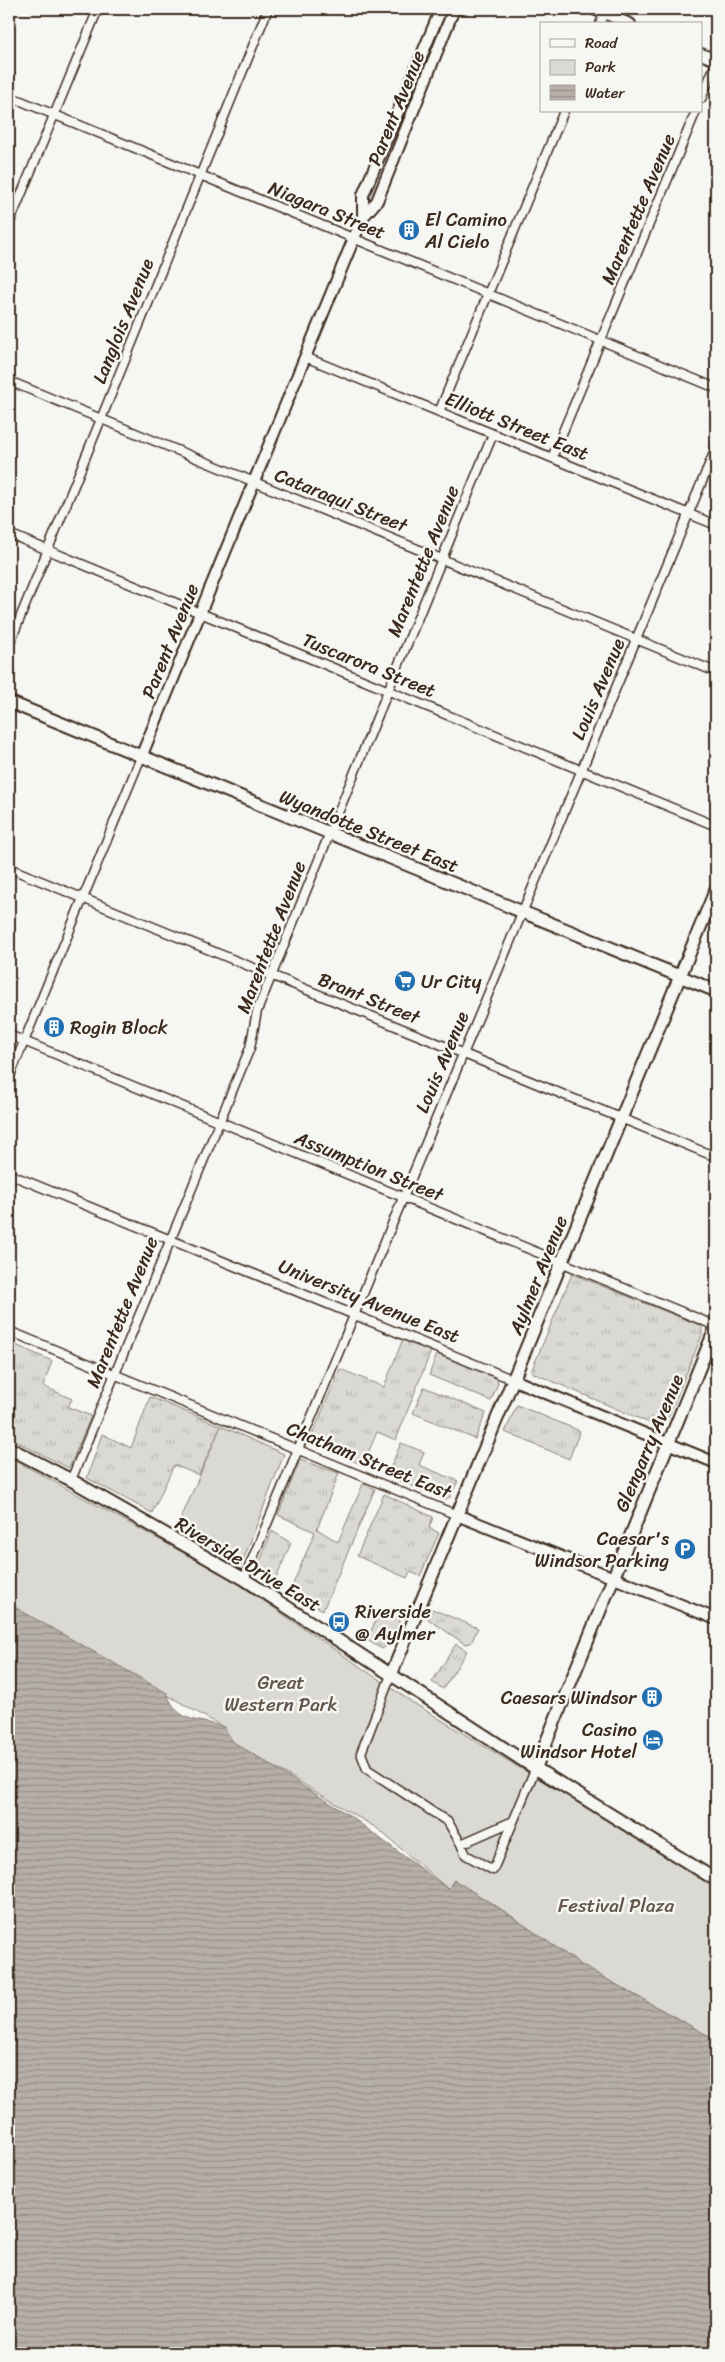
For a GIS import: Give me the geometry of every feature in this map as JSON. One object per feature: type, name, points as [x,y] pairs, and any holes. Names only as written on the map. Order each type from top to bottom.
[{"type":"main road","name":"Wyandotte Street East","points":[[9,702],[716,991]]},
{"type":"main road","name":"Aylmer Avenue","points":[[391,1675],[716,889]]},
{"type":"main road","name":"Glengarry Avenue","points":[[536,1767],[716,1326]]},
{"type":"main road","name":"Riverside Drive East","points":[[9,1448],[71,1480],[244,1578],[391,1675],[716,1880]]},
{"type":"street","points":[[9,224],[98,9]]},
{"type":"street","name":"Langlois Avenue","points":[[9,645],[268,9]]},
{"type":"street","name":"Parent Avenue","points":[[363,217],[363,195],[441,9]]},
{"type":"street","name":"Parent Avenue","points":[[9,1078],[354,238],[363,217],[377,201],[454,9]]},
{"type":"street","points":[[594,9],[605,11],[626,22]]},
{"type":"street","points":[[422,55],[434,60]]},
{"type":"street","points":[[702,55],[716,62],[702,97]]},
{"type":"street","name":"Niagara Street","points":[[9,96],[716,388]]},
{"type":"street","points":[[439,412],[564,112]]},
{"type":"street","name":"Marentette Avenue","points":[[552,458],[696,112]]},
{"type":"street","points":[[390,131],[403,137]]},
{"type":"street","name":"Elliott Street East","points":[[305,357],[716,526]]},
{"type":"street","name":"Cataraqui Street","points":[[9,380],[716,672]]},
{"type":"street","name":"Marentette Avenue","points":[[71,1480],[218,1121],[250,1048],[257,1012],[494,434]]},
{"type":"street","name":"Louis Avenue","points":[[244,1578],[716,448]]},
{"type":"street","name":"Tuscarora Street","points":[[9,534],[716,826]]},
{"type":"street","name":"Brant Street","points":[[9,868],[716,1158]]},
{"type":"street","name":"Assumption Street","points":[[9,1035],[716,1326]]},
{"type":"street","name":"University Avenue East","points":[[9,1174],[716,1462]]},
{"type":"street","name":"Chatham Street East","points":[[9,1331],[716,1619]]},
{"type":"street","points":[[391,1675],[361,1753],[367,1768],[448,1822],[466,1855],[493,1870],[511,1822],[536,1767]]},
{"type":"street","points":[[461,1844],[511,1822]]},
{"type":"green space","points":[[572,1274],[702,1326],[702,1335],[668,1418],[662,1416],[658,1425],[654,1425],[531,1372]]},
{"type":"green space","points":[[403,1339],[431,1351],[396,1440],[377,1432],[363,1465],[314,1444],[311,1440],[313,1433],[340,1369],[384,1387]]},
{"type":"green space","points":[[9,1342],[52,1361],[43,1386],[72,1399],[68,1407],[91,1416],[69,1468],[9,1438]]},
{"type":"green space","points":[[437,1354],[497,1378],[498,1383],[491,1401],[429,1375]]},
{"type":"green space","points":[[424,1387],[486,1413],[475,1439],[413,1413]]},
{"type":"green space","points":[[150,1397],[221,1426],[199,1475],[174,1465],[152,1513],[87,1478],[102,1434],[131,1448]]},
{"type":"green space","points":[[517,1405],[580,1431],[569,1459],[505,1432]]},
{"type":"green space","points":[[221,1426],[284,1454],[241,1566],[177,1528]]},
{"type":"green space","points":[[401,1443],[424,1452],[419,1465],[458,1481],[450,1497],[445,1499],[387,1476]]},
{"type":"green space","name":"Great Western Park","points":[[9,1457],[233,1580],[412,1702],[520,1768],[600,1813],[716,1887],[716,2040],[581,1965],[507,1913],[454,1880],[448,1889],[378,1829],[233,1742],[223,1727],[9,1604]]},
{"type":"green space","points":[[300,1460],[339,1473],[317,1529],[338,1542],[363,1484],[375,1489],[323,1610],[290,1591],[315,1532],[278,1515]]},
{"type":"green space","points":[[384,1494],[433,1517],[429,1528],[439,1533],[420,1576],[410,1572],[407,1578],[357,1556]]},
{"type":"green space","points":[[272,1531],[291,1543],[275,1581],[257,1568]]},
{"type":"green space","points":[[381,1608],[401,1617],[390,1644],[382,1649],[367,1640]]},
{"type":"green space","points":[[432,1609],[478,1628],[471,1643],[465,1644],[428,1619]]},
{"type":"green space","points":[[456,1644],[467,1651],[443,1689],[432,1682]]},
{"type":"water","points":[[9,1604],[167,1693],[171,1703],[182,1715],[224,1727],[233,1742],[349,1815],[448,1889],[454,1880],[507,1913],[581,1965],[716,2040],[716,2353],[9,2353]]},
{"type":"place","name":"El Camino Al Cielo","points":[[409,230]]},
{"type":"place","name":"Ur City","points":[[405,981]]},
{"type":"place","name":"Rogin Block","points":[[54,1027]]},
{"type":"place","name":"Caesar's Windsor Parking","points":[[685,1549]]},
{"type":"place","name":"Riverside @ Aylmer","points":[[339,1622]]},
{"type":"place","name":"Caesars Windsor","points":[[652,1697]]},
{"type":"place","name":"Casino Windsor Hotel","points":[[653,1740]]},
{"type":"park label","name":"Festival Plaza","points":[[616,1905]]}]
